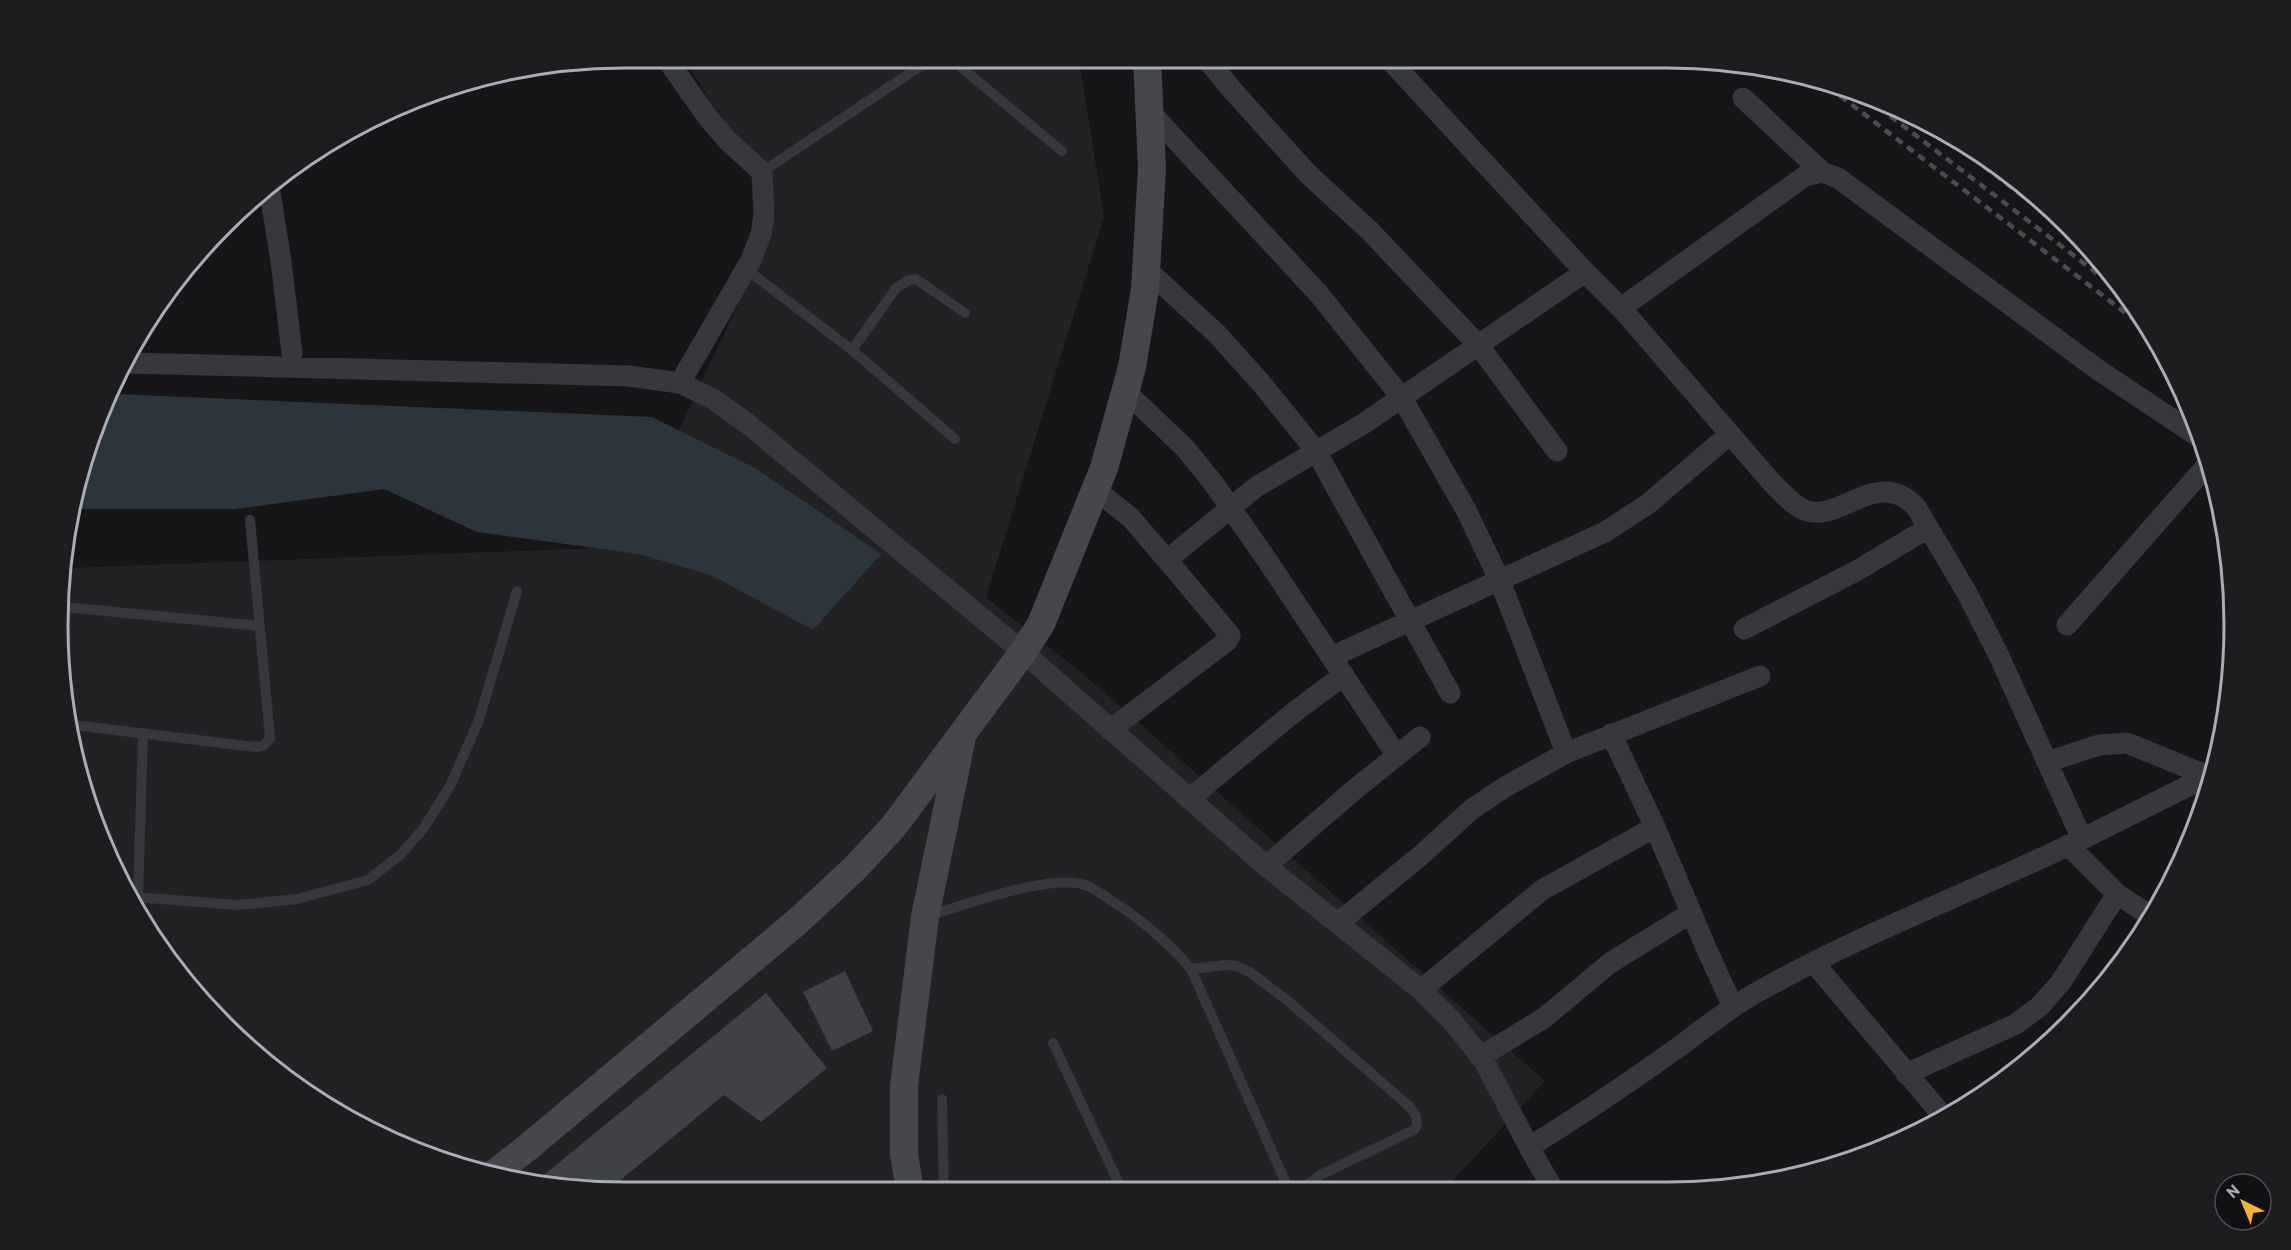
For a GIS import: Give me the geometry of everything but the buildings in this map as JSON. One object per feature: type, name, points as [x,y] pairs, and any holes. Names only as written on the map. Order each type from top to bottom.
[{"type":"street","points":[[673,68],[721,134],[762,172],[764,215],[760,234],[746,269],[680,383]]},
{"type":"street","points":[[501,1168],[798,921],[847,875],[894,826],[1023,652],[1041,624],[1104,468],[1132,367],[1146,269],[1152,168],[1148,68]]},
{"type":"street","points":[[1214,68],[1308,174],[1370,231],[1479,346],[1557,451]]},
{"type":"street","points":[[1397,68],[1621,308],[1774,485],[1794,504],[1806,511],[1819,512],[1882,492],[1895,493],[1908,499],[1967,593],[2046,762],[2075,842],[2117,894],[2144,912]]},
{"type":"street","points":[[1743,98],[1822,172],[1838,178],[2097,369],[2188,429]]},
{"type":"street","points":[[1150,112],[1318,293],[1402,398],[1466,510],[1500,581],[1566,753]]},
{"type":"street","points":[[1621,308],[1805,176],[1822,172]]},
{"type":"street","points":[[270,196],[281,261],[292,352]]},
{"type":"street","points":[[1146,269],[1217,334],[1261,382],[1316,452],[1450,693]]},
{"type":"street","points":[[1167,560],[1256,488],[1363,424],[1585,272]]},
{"type":"street","points":[[133,363],[629,376],[680,383],[713,399],[748,424],[1023,652],[1266,866],[1421,990],[1452,1021],[1480,1057],[1549,1182]]},
{"type":"street","points":[[1125,391],[1185,448],[1230,508],[1398,756]]},
{"type":"street","points":[[1331,657],[1586,542],[1623,522],[1648,504],[1730,434]]},
{"type":"street","points":[[2067,625],[2202,471]]},
{"type":"street","points":[[1096,489],[1131,518],[1230,635],[1227,641],[1110,730]]},
{"type":"street","points":[[1744,629],[1858,570],[1928,528]]},
{"type":"street","points":[[1189,799],[1293,713],[1344,675]]},
{"type":"street","points":[[1338,923],[1419,857],[1472,809],[1505,787],[1566,753],[1760,676]]},
{"type":"street","points":[[909,1182],[904,1154],[904,1086],[925,917],[963,733]]},
{"type":"street","points":[[1611,734],[1655,827],[1733,1007]]},
{"type":"street","points":[[1266,866],[1420,737]]},
{"type":"street","points":[[2046,762],[2099,745],[2127,743],[2203,775]]},
{"type":"street","points":[[1529,1146],[1574,1119],[1733,1007],[1814,963],[2201,781]]},
{"type":"street","points":[[1421,990],[1542,890],[1655,827]]},
{"type":"street","points":[[1906,1074],[2016,1024],[2040,1006],[2061,982],[2117,894]]},
{"type":"street","points":[[1480,1057],[1544,1018],[1610,963],[1691,913]]},
{"type":"street","points":[[1814,963],[1939,1111]]},
{"type":"lane","points":[[762,172],[919,68]]},
{"type":"lane","points":[[962,68],[1062,151]]},
{"type":"lane","points":[[746,269],[852,350],[955,439]]},
{"type":"lane","points":[[852,350],[896,288],[909,280],[916,279],[965,313]]},
{"type":"lane","points":[[77,725],[255,747],[266,744],[270,738],[250,520]]},
{"type":"lane","points":[[139,898],[238,905],[297,899],[368,880],[400,855],[423,830],[454,776],[479,720],[517,591]]},
{"type":"lane","points":[[68,607],[260,626]]},
{"type":"lane","points":[[136,893],[143,733]]},
{"type":"lane","points":[[925,917],[1037,886],[1061,883],[1087,886],[1138,918],[1172,947],[1191,969],[1285,1182]]},
{"type":"lane","points":[[1191,969],[1225,965],[1237,966],[1250,972],[1297,1008],[1410,1107],[1416,1116],[1417,1124],[1414,1130],[1322,1174],[1310,1182]]},
{"type":"lane","points":[[1053,1043],[1118,1182]]},
{"type":"lane","points":[[942,1099],[944,1182]]},
{"type":"shaded area","points":[[691,68],[1081,68],[1104,217],[986,597],[1088,678],[1545,1081],[1451,1182],[625,1182],[552,1178],[516,1172],[481,1164],[412,1140],[378,1125],[315,1089],[257,1044],[231,1019],[206,993],[161,935],[125,872],[97,804],[86,769],[72,698],[69,661],[71,568],[624,547],[754,270],[777,213]]},
{"type":"shaded area","points":[[118,394],[652,417],[755,468],[881,554],[813,630],[711,575],[639,554],[477,532],[384,489],[235,509],[80,509],[97,446]]},
{"type":"railway","points":[[1839,95],[2132,317]]},
{"type":"railway","points":[[1887,114],[2099,275]]}]
